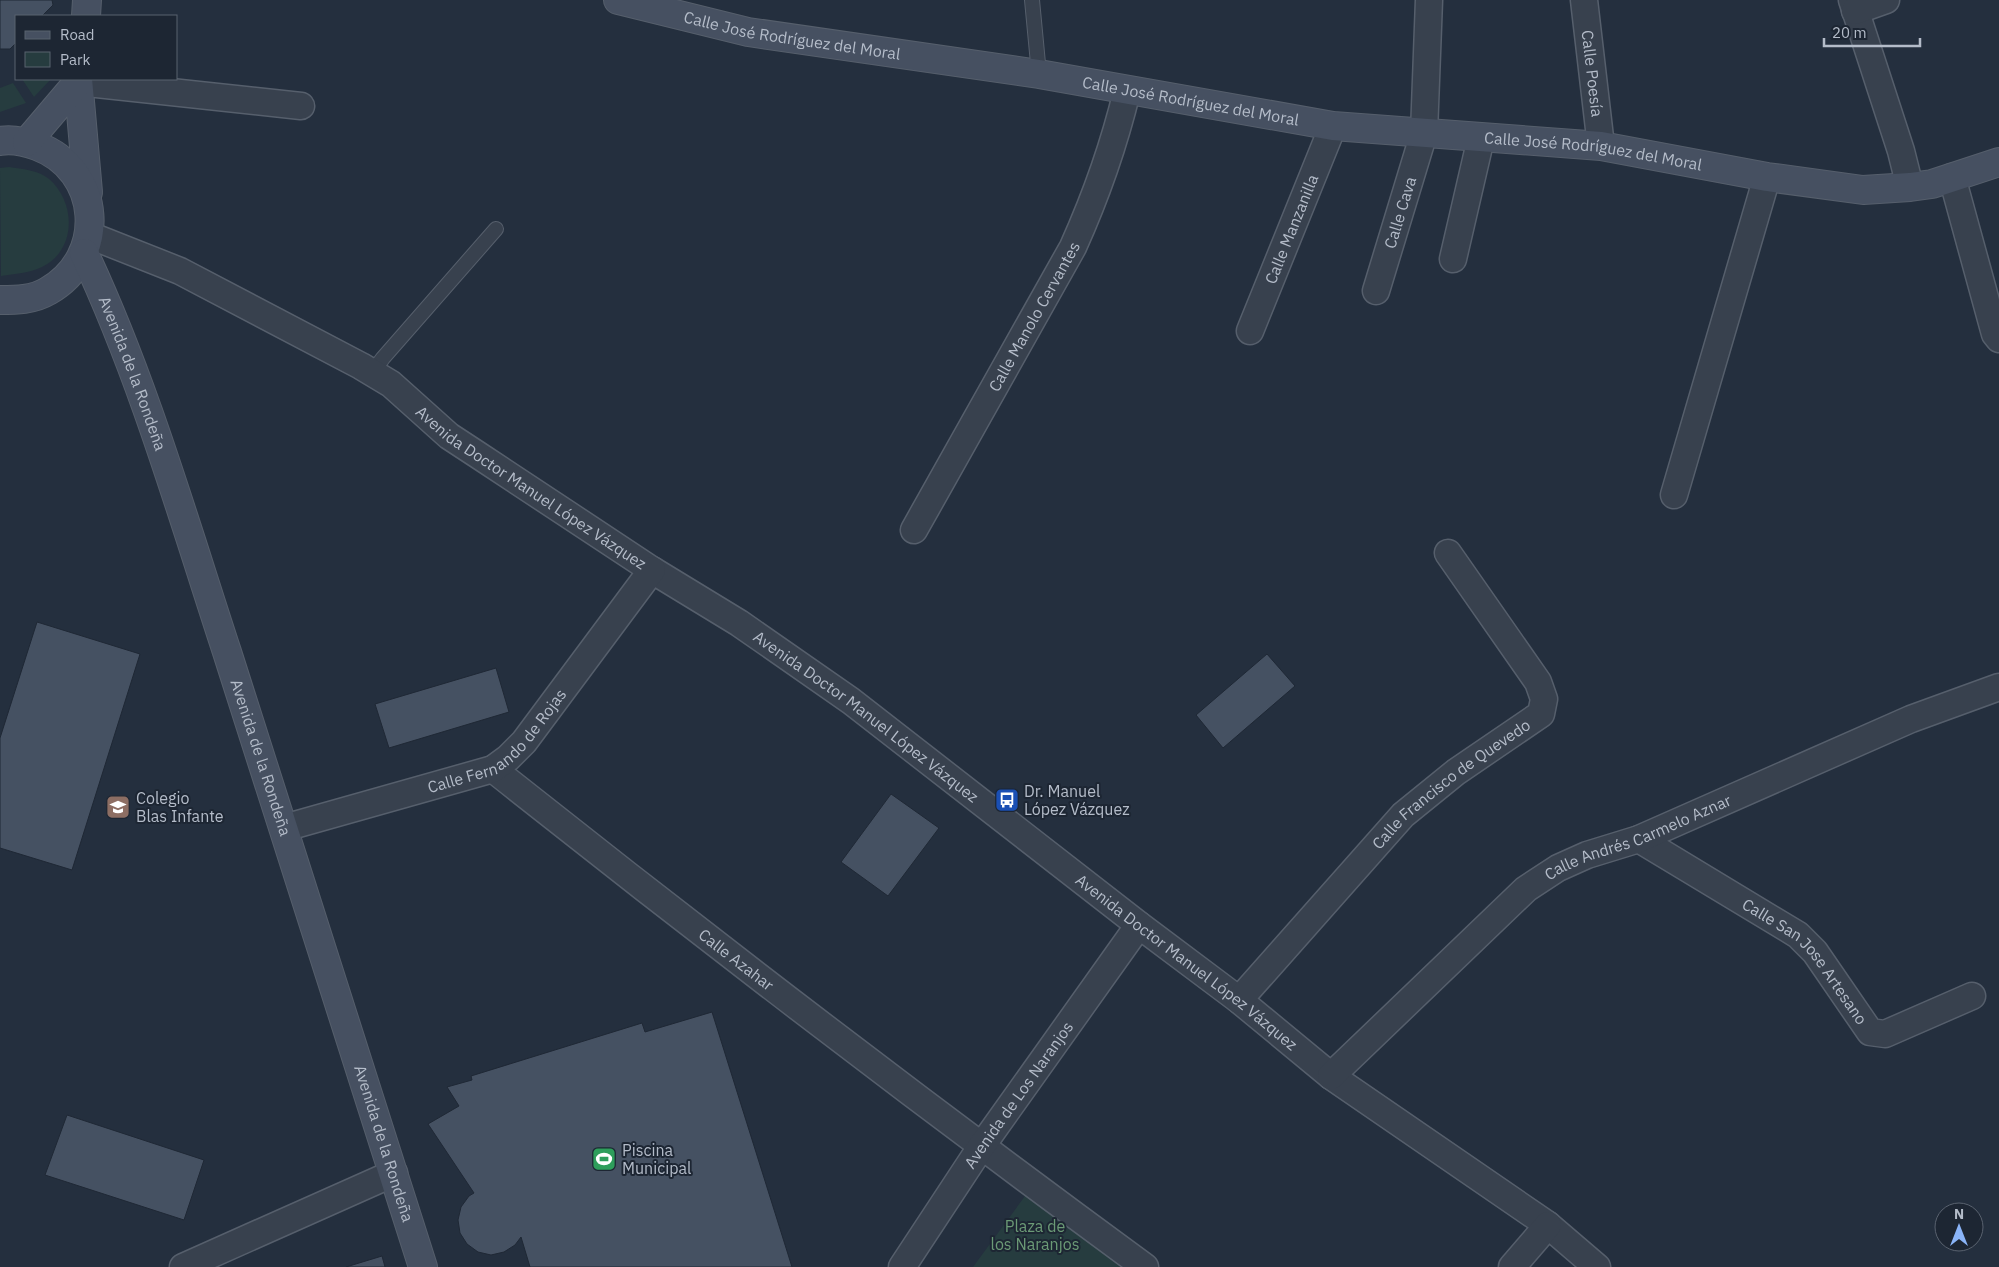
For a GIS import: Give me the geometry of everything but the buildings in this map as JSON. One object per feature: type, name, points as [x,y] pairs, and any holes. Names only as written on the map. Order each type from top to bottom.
[{"type":"street","points":[[86,15],[87,0]]},
{"type":"street","name":"Calle José Rodríguez del Moral","points":[[618,0],[748,32],[1039,74],[1333,126],[1601,146],[1767,177],[1863,190],[1932,184],[1999,162]]},
{"type":"street","name":"Calle Cava","points":[[1376,291],[1424,133],[1428,0]]},
{"type":"street","name":"Calle Poesía","points":[[1584,0],[1601,146]]},
{"type":"street","points":[[1886,0],[1854,5],[1901,152],[1910,187]]},
{"type":"street","points":[[78,80],[301,106]]},
{"type":"street","points":[[27,142],[78,80]]},
{"type":"street","points":[[0,300],[23,300],[48,291],[69,275],[86,244],[89,204],[78,80]]},
{"type":"street","name":"Calle Manolo Cervantes","points":[[914,530],[1073,247],[1093,201],[1117,133],[1128,91]]},
{"type":"street","name":"Calle Manzanilla","points":[[1250,331],[1333,126]]},
{"type":"street","points":[[1453,259],[1481,138]]},
{"type":"street","points":[[0,142],[6,140],[27,142],[49,150],[67,164],[81,183],[89,204]]},
{"type":"street","points":[[1674,494],[1767,177]]},
{"type":"street","points":[[1952,177],[1996,334],[1999,338]]},
{"type":"street","name":"Avenida Doctor Manuel López Vázquez","points":[[86,244],[180,271],[391,384],[449,436],[652,570],[739,623],[851,701],[1139,925],[1239,1000],[1331,1076],[1548,1225],[1598,1267]]},
{"type":"street","name":"Avenida de la Rondeña","points":[[86,244],[162,452],[284,828],[423,1267]]},
{"type":"street","name":"Calle Francisco de Quevedo","points":[[1239,1000],[1403,814],[1456,772],[1541,714],[1544,699],[1538,682],[1448,554]]},
{"type":"street","name":"Calle Fernando de Rojas","points":[[284,828],[493,769],[508,758],[524,742],[652,570]]},
{"type":"street","name":"Calle Andrés Carmelo Aznar","points":[[1331,1076],[1526,889],[1565,865],[1587,855],[1639,839],[1911,719],[1999,687]]},
{"type":"street","name":"Calle Azahar","points":[[493,769],[683,920],[981,1147],[1145,1267]]},
{"type":"street","name":"Calle San Jose Artesano","points":[[1639,839],[1798,935],[1815,952],[1870,1032],[1885,1034],[1972,996]]},
{"type":"street","name":"Avenida de Los Naranjos","points":[[902,1267],[981,1147],[1139,925]]},
{"type":"street","points":[[183,1267],[394,1173]]},
{"type":"street","points":[[1512,1267],[1548,1225]]},
{"type":"lane","points":[[1032,0],[1039,74]]},
{"type":"lane","points":[[372,373],[496,229]]},
{"type":"green space","points":[[23,80],[50,80],[34,97]]},
{"type":"green space","points":[[13,83],[26,103],[0,112],[0,88]]},
{"type":"green space","points":[[9,167],[35,172],[49,179],[58,189],[64,200],[68,212],[69,225],[67,238],[62,249],[53,259],[32,271],[1,276],[0,168]]},
{"type":"green space","name":"Plaza de los Naranjos","points":[[1028,1192],[1130,1267],[973,1267]]},
{"type":"place","name":"Dr. Manuel López Vázquez","points":[[1007,800]]},
{"type":"place","name":"Colegio Blas Infante","points":[[118,807]]},
{"type":"place","name":"Piscina Municipal","points":[[604,1159]]}]
